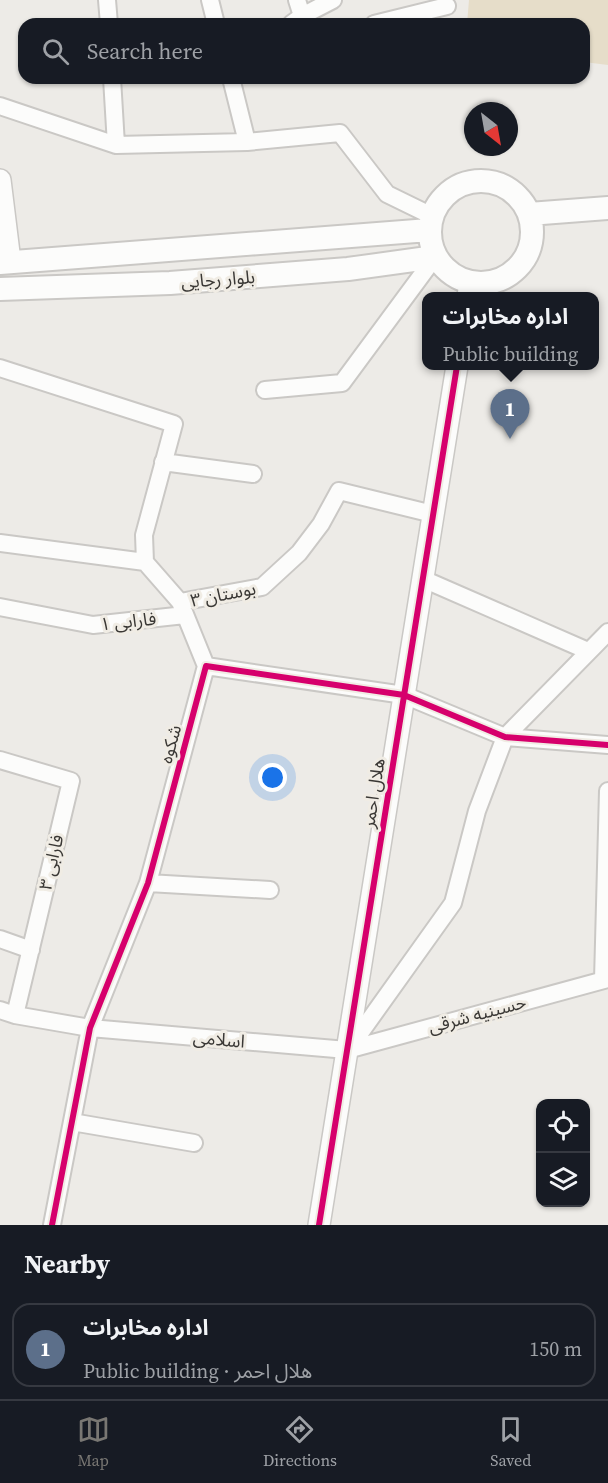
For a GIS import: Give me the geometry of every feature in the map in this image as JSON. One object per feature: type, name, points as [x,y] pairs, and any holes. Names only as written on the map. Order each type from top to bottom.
[{"type":"main road","points":[[488,181],[505,186],[519,197],[530,221],[531,244],[525,258],[515,271],[502,279],[469,290],[444,269],[435,257],[431,244],[431,223],[442,199],[455,188],[471,182],[488,181]]},
{"type":"main road","points":[[530,221],[608,208]]},
{"type":"main road","points":[[530,221],[608,223]]},
{"type":"main road","name":"بلوار رجایی","points":[[5,262],[431,223]]},
{"type":"main road","name":"بلوار رجایی","points":[[0,290],[170,283],[348,269],[435,257]]},
{"type":"street","points":[[107,0],[108,18]]},
{"type":"street","points":[[210,0],[214,18]]},
{"type":"street","points":[[297,13],[333,0]]},
{"type":"street","points":[[398,18],[447,6]]},
{"type":"street","points":[[112,84],[116,145]]},
{"type":"street","points":[[232,84],[247,142]]},
{"type":"street","points":[[0,106],[116,145],[247,142],[340,133],[387,194],[431,223]]},
{"type":"street","points":[[0,180],[5,262]]},
{"type":"street","points":[[265,390],[342,383],[435,257]]},
{"type":"street","points":[[0,369],[174,424],[144,535],[145,562],[183,609],[206,666],[404,695],[505,737],[608,745]]},
{"type":"street","name":"هلال احمر","points":[[319,1225],[456,370]]},
{"type":"street","points":[[163,462],[253,474]]},
{"type":"street","name":"بوستان ٣","points":[[183,609],[262,587],[299,553],[321,524],[339,491],[433,514]]},
{"type":"street","points":[[0,543],[145,562]]},
{"type":"street","points":[[423,579],[588,651]]},
{"type":"street","name":"فارابی ۱","points":[[0,607],[93,626],[183,609]]},
{"type":"street","points":[[347,1050],[453,903],[477,811],[505,737],[608,632]]},
{"type":"street","name":"شکوه","points":[[52,1225],[90,1028],[148,883],[206,666]]},
{"type":"street","name":"فارابی ۳","points":[[0,760],[71,781],[31,950],[8,1012]]},
{"type":"street","points":[[606,980],[608,791]]},
{"type":"street","points":[[148,883],[270,890]]},
{"type":"street","points":[[0,939],[31,950]]},
{"type":"street","name":"حسینیه شرقی","points":[[347,1050],[606,980]]},
{"type":"street","name":"اسلامی","points":[[8,1012],[90,1028],[347,1050]]},
{"type":"street","points":[[72,1122],[194,1143]]},
{"type":"shaded area","points":[[469,0],[608,0],[608,65],[590,63],[590,18],[468,18]]},
{"type":"cycle path","points":[[319,1225],[456,370]]},
{"type":"cycle path","points":[[52,1225],[90,1028],[148,883],[206,666],[404,695],[505,737],[608,745]]},
{"type":"place","name":"اداره مخابرات","points":[[510,439]]}]
